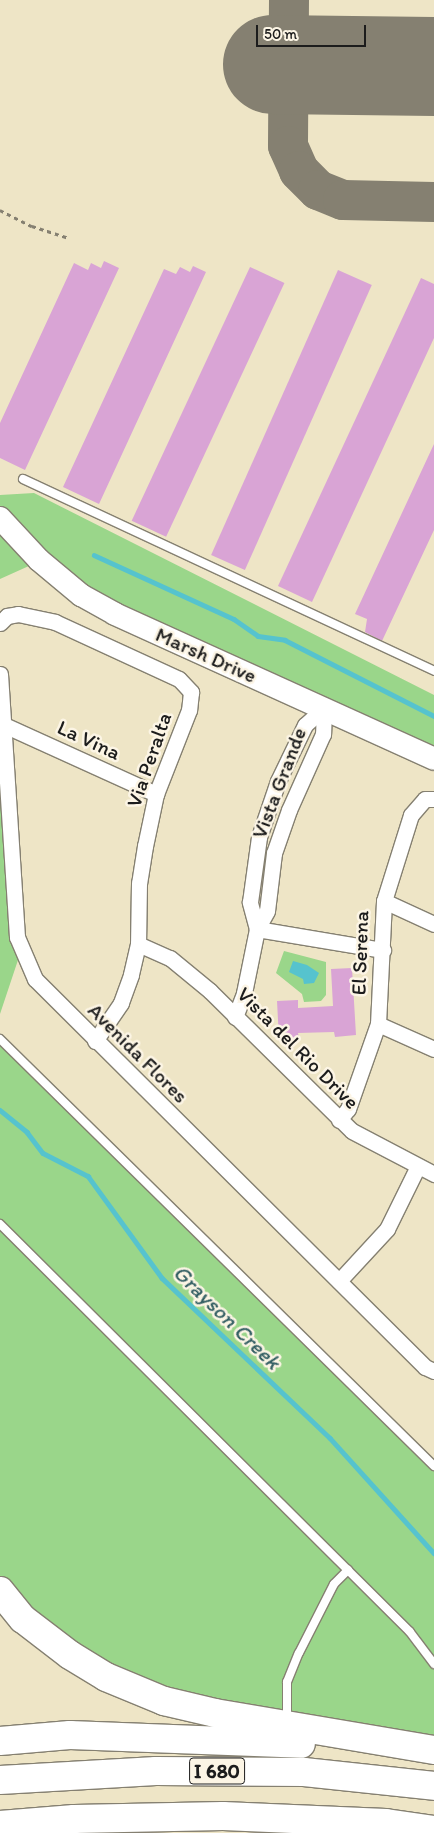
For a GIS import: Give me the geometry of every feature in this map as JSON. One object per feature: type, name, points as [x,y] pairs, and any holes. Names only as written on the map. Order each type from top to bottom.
[{"type":"highway","points":[[0,1591],[23,1619],[70,1655],[106,1677],[164,1701],[288,1734],[434,1756]]},
{"type":"highway","points":[[0,1741],[70,1735],[288,1734],[434,1750]]},
{"type":"highway","name":"I 680","points":[[0,1780],[156,1771],[304,1772],[434,1786]]},
{"type":"highway","name":"I 680","points":[[0,1825],[74,1819],[223,1816],[386,1823],[434,1830]]},
{"type":"street","name":"Marsh Drive","points":[[0,518],[40,560],[81,595],[116,614],[434,759]]},
{"type":"street","name":"Via Peralta","points":[[2,621],[18,614],[55,622],[187,684],[192,700],[156,794],[139,883],[138,944],[121,1003],[95,1041]]},
{"type":"street","name":"Avenida Flores","points":[[0,674],[17,937],[36,979],[95,1041],[425,1366],[434,1371]]},
{"type":"street","name":"Vista Grande","points":[[257,929],[250,902],[259,837],[278,781],[305,726],[324,708]]},
{"type":"street","name":"Vista Grande","points":[[235,1017],[244,993],[257,929],[267,910],[274,853],[289,810],[324,734],[324,708]]},
{"type":"street","name":"La Vina","points":[[4,725],[156,794]]},
{"type":"street","name":"El Serena","points":[[340,1120],[348,1109],[378,1024],[384,901],[411,815],[424,800],[434,799]]},
{"type":"street","points":[[384,901],[434,924]]},
{"type":"street","points":[[257,929],[383,950]]},
{"type":"street","name":"Vista del Rio Drive","points":[[138,944],[170,958],[235,1017],[340,1120],[366,1140],[434,1174]]},
{"type":"street","points":[[378,1024],[434,1049]]},
{"type":"street","points":[[339,1281],[387,1229],[418,1166]]},
{"type":"lane","points":[[23,479],[434,671]]},
{"type":"lane","points":[[0,1039],[434,1466]]},
{"type":"lane","points":[[0,1224],[410,1632],[434,1664]]},
{"type":"lane","points":[[288,1734],[287,1682],[319,1610],[334,1584],[348,1570]]},
{"type":"path","points":[[0,210],[32,226],[68,238]]},
{"type":"green space","points":[[34,493],[434,695],[434,758],[116,614],[40,561],[0,579],[0,495]]},
{"type":"green space","points":[[0,674],[21,951],[0,1014]]},
{"type":"green space","points":[[284,951],[326,962],[326,995],[321,1001],[304,1002],[302,994],[276,973]]},
{"type":"green space","points":[[0,1039],[434,1466],[434,1750],[106,1677],[0,1591]]},
{"type":"water","points":[[293,961],[307,965],[319,973],[314,983],[304,984],[303,979],[289,972]]},
{"type":"building","points":[[104,261],[119,268],[25,470],[0,458],[0,423],[74,263],[88,270],[91,263],[101,268]]},
{"type":"building","points":[[193,266],[206,272],[99,504],[63,487],[164,269],[176,274],[180,267],[190,272]]},
{"type":"building","points":[[250,267],[284,283],[166,537],[132,521]]},
{"type":"building","points":[[338,270],[372,285],[245,570],[211,555]]},
{"type":"building","points":[[421,278],[434,284],[434,338],[312,602],[278,586]]},
{"type":"building","points":[[434,444],[434,530],[382,641],[365,632],[367,619],[355,614]]},
{"type":"building","points":[[352,968],[356,1035],[335,1037],[334,1032],[298,1033],[299,1038],[279,1039],[277,1001],[298,1000],[298,1008],[333,1006],[331,969]]},
{"type":"waterway","points":[[94,555],[234,619],[258,636],[285,640],[434,716]]},
{"type":"waterway","name":"Grayson Creek","points":[[0,1110],[27,1132],[43,1153],[88,1176],[162,1278],[330,1438],[434,1553]]},
{"type":"taxiway","points":[[289,0],[288,146],[299,171],[318,190],[343,200],[434,202]]},
{"type":"runway","points":[[272,64],[434,66]]}]
